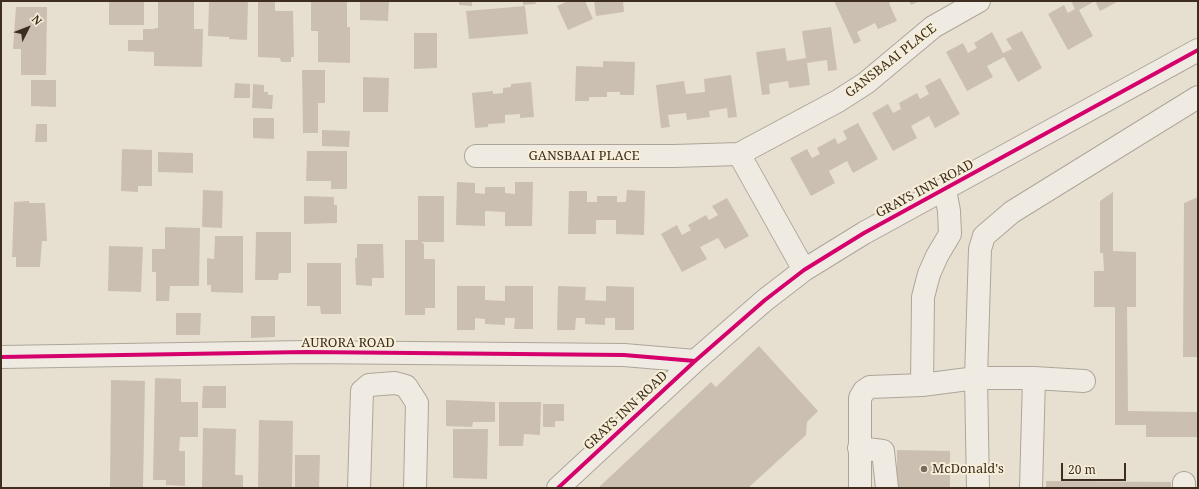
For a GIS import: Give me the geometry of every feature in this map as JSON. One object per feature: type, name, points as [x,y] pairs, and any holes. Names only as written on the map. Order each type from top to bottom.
[{"type":"street","name":"GANSBAAI PLACE","points":[[476,156],[674,156],[739,154],[838,101],[866,82],[932,27],[979,1]]},
{"type":"street","name":"GRAYS INN ROAD","points":[[558,488],[695,361],[765,300],[804,270],[864,233],[945,190],[1198,50]]},
{"type":"street","points":[[978,488],[976,378],[980,248],[984,236],[1012,212],[1198,97]]},
{"type":"street","points":[[739,154],[804,270]]},
{"type":"street","points":[[922,385],[923,297],[928,274],[950,234],[949,211],[945,190]]},
{"type":"street","name":"AURORA ROAD","points":[[1,357],[306,352],[624,355],[695,361]]},
{"type":"street","points":[[860,488],[860,398],[864,391],[870,387],[922,385],[976,378],[1034,378],[1084,381]]},
{"type":"street","points":[[1030,488],[1034,378]]},
{"type":"street","points":[[359,488],[360,405],[362,391],[369,385],[381,382],[396,382],[406,386],[417,403],[415,488]]},
{"type":"street","points":[[963,488],[965,449],[977,415]]},
{"type":"street","points":[[859,448],[883,451],[887,488]]},
{"type":"building","points":[[109,1],[144,1],[144,25],[109,25]]},
{"type":"building","points":[[158,1],[194,1],[194,29],[203,29],[202,67],[154,66],[154,52],[128,51],[128,40],[143,40],[143,29],[158,28]]},
{"type":"building","points":[[209,1],[248,1],[247,40],[208,36]]},
{"type":"building","points":[[258,1],[275,1],[275,11],[293,11],[294,57],[291,57],[291,62],[281,62],[280,58],[258,57]]},
{"type":"building","points":[[311,1],[347,1],[347,27],[350,27],[350,63],[318,62],[318,31],[311,31]]},
{"type":"building","points":[[360,1],[389,1],[388,21],[360,20]]},
{"type":"building","points":[[459,1],[472,1],[472,6],[459,5]]},
{"type":"building","points":[[523,1],[535,1],[536,4],[523,5]]},
{"type":"building","points":[[568,1],[585,1],[593,19],[568,30],[557,6]]},
{"type":"building","points":[[594,1],[623,1],[624,12],[596,16]]},
{"type":"building","points":[[834,1],[893,1],[889,3],[897,21],[878,29],[875,23],[857,32],[861,41],[854,44]]},
{"type":"building","points":[[909,1],[920,1],[911,5]]},
{"type":"building","points":[[1071,1],[1095,1],[1079,10],[1093,36],[1068,50],[1048,14],[1064,5],[1068,13],[1075,9]]},
{"type":"building","points":[[1095,1],[1119,1],[1100,11]]},
{"type":"building","points":[[525,6],[528,34],[469,39],[466,11]]},
{"type":"building","points":[[16,7],[47,7],[46,75],[21,75],[21,49],[13,49]]},
{"type":"building","points":[[831,27],[837,70],[828,71],[827,60],[807,63],[810,85],[789,88],[788,81],[769,84],[770,94],[762,95],[756,52],[785,48],[787,61],[806,58],[802,31]]},
{"type":"building","points":[[1022,31],[1042,68],[1018,82],[1004,57],[987,66],[993,77],[967,91],[946,52],[963,43],[968,53],[977,48],[974,43],[992,32],[1003,53],[1012,49],[1006,39]]},
{"type":"building","points":[[414,33],[437,33],[437,68],[414,69]]},
{"type":"building","points":[[603,61],[635,62],[634,95],[620,95],[620,92],[607,92],[607,97],[589,97],[589,101],[575,101],[576,66],[603,67]]},
{"type":"building","points":[[302,70],[325,70],[325,103],[318,103],[318,133],[303,133]]},
{"type":"building","points":[[731,75],[737,117],[728,118],[727,108],[709,111],[710,117],[687,120],[686,113],[668,115],[670,127],[661,128],[656,85],[684,81],[686,94],[705,92],[704,79]]},
{"type":"building","points":[[363,77],[389,78],[388,112],[363,112]]},
{"type":"building","points":[[940,78],[960,114],[935,128],[929,116],[911,126],[917,138],[893,151],[872,113],[888,104],[893,113],[901,109],[899,103],[917,93],[920,99],[929,94],[925,86]]},
{"type":"building","points":[[31,80],[56,80],[56,107],[31,106]]},
{"type":"building","points":[[531,82],[534,117],[520,118],[520,114],[505,115],[505,123],[488,124],[488,127],[475,128],[472,93],[493,91],[493,94],[503,93],[503,88],[511,87],[511,84]]},
{"type":"building","points":[[235,83],[250,84],[250,98],[234,98]]},
{"type":"building","points":[[253,84],[264,85],[264,92],[268,92],[268,95],[273,95],[272,109],[252,108]]},
{"type":"building","points":[[253,118],[274,118],[274,139],[253,138]]},
{"type":"building","points":[[858,123],[878,159],[853,173],[847,161],[829,171],[835,183],[811,196],[790,158],[807,149],[812,158],[820,154],[817,148],[835,138],[838,144],[847,139],[843,131]]},
{"type":"building","points":[[36,124],[47,124],[47,142],[35,142]]},
{"type":"building","points":[[322,130],[350,131],[349,147],[322,146]]},
{"type":"building","points":[[122,149],[152,150],[152,186],[138,186],[138,192],[121,191]]},
{"type":"building","points":[[307,151],[347,151],[347,189],[331,189],[331,181],[306,181]]},
{"type":"building","points":[[158,152],[193,153],[193,173],[158,172]]},
{"type":"building","points":[[457,182],[475,183],[475,193],[485,194],[485,187],[505,187],[505,193],[515,194],[515,182],[533,182],[532,226],[505,226],[505,212],[485,211],[485,226],[456,225]]},
{"type":"building","points":[[203,190],[223,191],[222,228],[202,227]]},
{"type":"building","points":[[627,190],[645,191],[644,235],[616,234],[616,220],[596,220],[596,234],[568,234],[569,191],[587,191],[587,202],[597,202],[597,196],[617,196],[617,202],[626,202]]},
{"type":"building","points":[[1113,192],[1113,251],[1136,252],[1136,307],[1127,307],[1128,411],[1198,412],[1198,437],[1146,437],[1146,425],[1115,425],[1115,307],[1094,307],[1094,271],[1104,271],[1103,253],[1100,253],[1100,201]]},
{"type":"building","points":[[304,196],[334,197],[334,205],[337,205],[337,223],[304,224]]},
{"type":"building","points":[[418,196],[444,196],[444,242],[421,242],[424,244],[424,259],[435,259],[435,308],[425,308],[425,315],[405,315],[405,240],[418,240]]},
{"type":"building","points":[[1198,197],[1198,357],[1183,357],[1184,203]]},
{"type":"building","points":[[727,198],[749,236],[725,249],[718,238],[700,247],[707,259],[682,272],[661,234],[677,225],[682,235],[691,230],[688,225],[706,215],[709,220],[718,215],[712,206]]},
{"type":"building","points":[[29,201],[29,203],[45,203],[47,241],[42,241],[40,267],[16,267],[16,257],[12,257],[14,202]]},
{"type":"building","points":[[165,227],[200,228],[199,286],[170,286],[169,301],[156,301],[156,272],[152,272],[152,249],[165,249]]},
{"type":"building","points":[[256,232],[291,232],[291,273],[279,273],[278,280],[255,280]]},
{"type":"building","points":[[215,236],[243,236],[243,293],[211,292],[211,285],[207,285],[207,258],[214,259]]},
{"type":"building","points":[[357,244],[383,244],[384,278],[372,278],[372,286],[356,285],[355,258],[357,258]]},
{"type":"building","points":[[109,246],[143,247],[141,292],[108,291]]},
{"type":"building","points":[[307,263],[341,263],[341,314],[321,314],[320,306],[307,306]]},
{"type":"building","points":[[457,286],[485,286],[485,300],[505,301],[505,286],[533,286],[533,329],[514,329],[515,318],[505,318],[505,325],[485,324],[485,319],[475,318],[475,330],[457,330]]},
{"type":"building","points":[[558,286],[586,287],[585,300],[606,301],[606,286],[634,287],[634,330],[615,330],[615,318],[605,318],[605,325],[585,324],[585,318],[576,318],[575,330],[557,330]]},
{"type":"building","points":[[176,313],[201,313],[200,335],[176,335]]},
{"type":"building","points":[[251,316],[275,316],[275,337],[251,338]]},
{"type":"building","points":[[759,346],[818,411],[807,422],[806,435],[748,488],[598,488],[711,382],[716,387]]},
{"type":"building","points":[[155,378],[181,379],[181,402],[198,402],[198,437],[180,437],[179,451],[185,451],[185,486],[166,485],[166,480],[153,480]]},
{"type":"building","points":[[111,380],[145,381],[143,488],[110,488]]},
{"type":"building","points":[[203,386],[226,386],[226,408],[202,408]]},
{"type":"building","points":[[446,400],[495,402],[495,422],[473,422],[472,427],[446,426]]},
{"type":"building","points":[[499,402],[541,402],[540,435],[524,434],[523,446],[499,446]]},
{"type":"building","points":[[543,404],[564,404],[564,421],[555,421],[555,427],[543,427]]},
{"type":"building","points":[[259,420],[293,421],[292,488],[258,488]]},
{"type":"building","points":[[203,428],[236,429],[235,475],[243,475],[243,488],[202,488]]},
{"type":"building","points":[[453,429],[488,429],[487,479],[453,478]]},
{"type":"building","name":"McDonald's","points":[[897,450],[950,451],[950,488],[897,488]]},
{"type":"building","points":[[295,455],[320,455],[319,488],[295,488]]},
{"type":"building","points":[[1046,481],[1171,482],[1171,488],[1046,488]]},
{"type":"cycle path","points":[[558,488],[695,361],[765,300],[804,270],[864,233],[1198,50]]},
{"type":"cycle path","points":[[1,357],[306,352],[624,355],[695,361]]},
{"type":"place","name":"McDonald's","points":[[924,469]]}]
